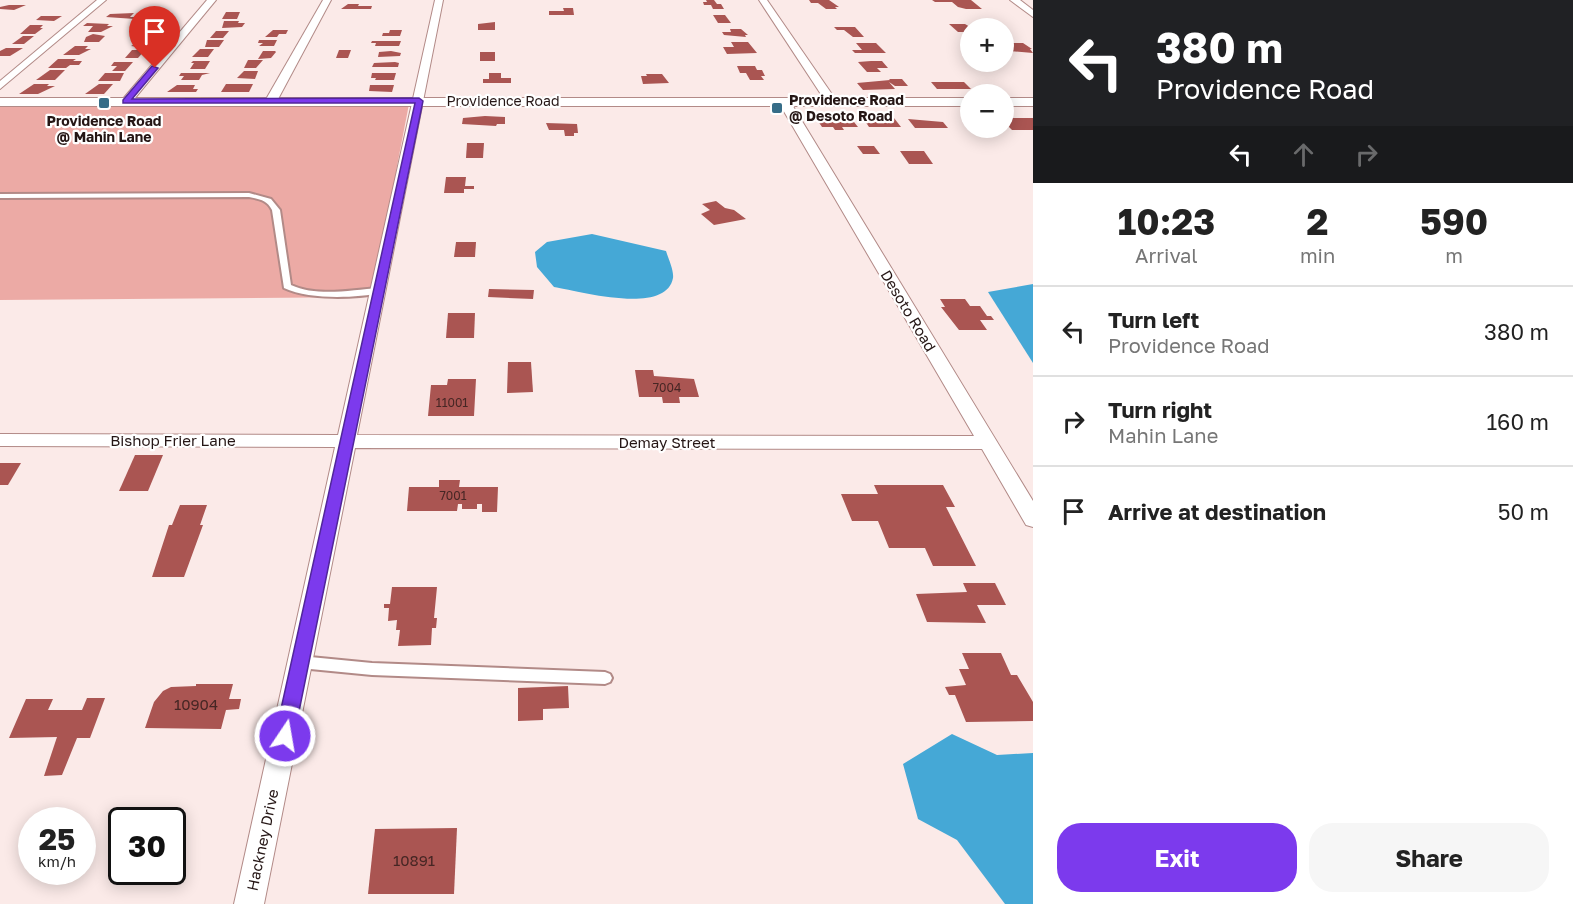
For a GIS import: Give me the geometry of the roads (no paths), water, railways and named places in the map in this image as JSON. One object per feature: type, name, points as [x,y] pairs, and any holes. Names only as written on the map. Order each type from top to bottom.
[{"type":"street","points":[[0,86],[102,0]]},
{"type":"street","points":[[126,102],[212,0]]},
{"type":"street","points":[[271,101],[327,0]]},
{"type":"street","name":"Hackney Drive","points":[[249,904],[439,0]]},
{"type":"street","points":[[763,0],[832,103]]},
{"type":"street","points":[[1014,0],[1033,14]]},
{"type":"street","name":"Providence Road","points":[[0,102],[960,102]]},
{"type":"street","points":[[1014,102],[1033,102]]},
{"type":"street","name":"Desoto Road","points":[[785,103],[1033,519]]},
{"type":"street","name":"Bishop Frier Lane","points":[[0,440],[347,442]]},
{"type":"street","name":"Demay Street","points":[[347,442],[986,443]]},
{"type":"lane","points":[[0,196],[249,195],[267,198],[272,201],[276,210],[287,286],[294,290],[311,292],[379,291]]},
{"type":"lane","points":[[300,662],[372,669],[605,678]]},
{"type":"water","points":[[592,234],[666,251],[673,275],[667,289],[655,296],[639,299],[601,296],[554,287],[537,267],[535,252],[547,242]]},
{"type":"water","points":[[1033,284],[1033,363],[988,292]]},
{"type":"water","points":[[952,734],[997,755],[1033,753],[1033,904],[1005,904],[957,840],[918,819],[903,764]]},
{"type":"place","name":"Providence Road @ Mahin Lane","points":[[104,103]]},
{"type":"place","name":"Providence Road @ Desoto Road","points":[[777,108]]}]
